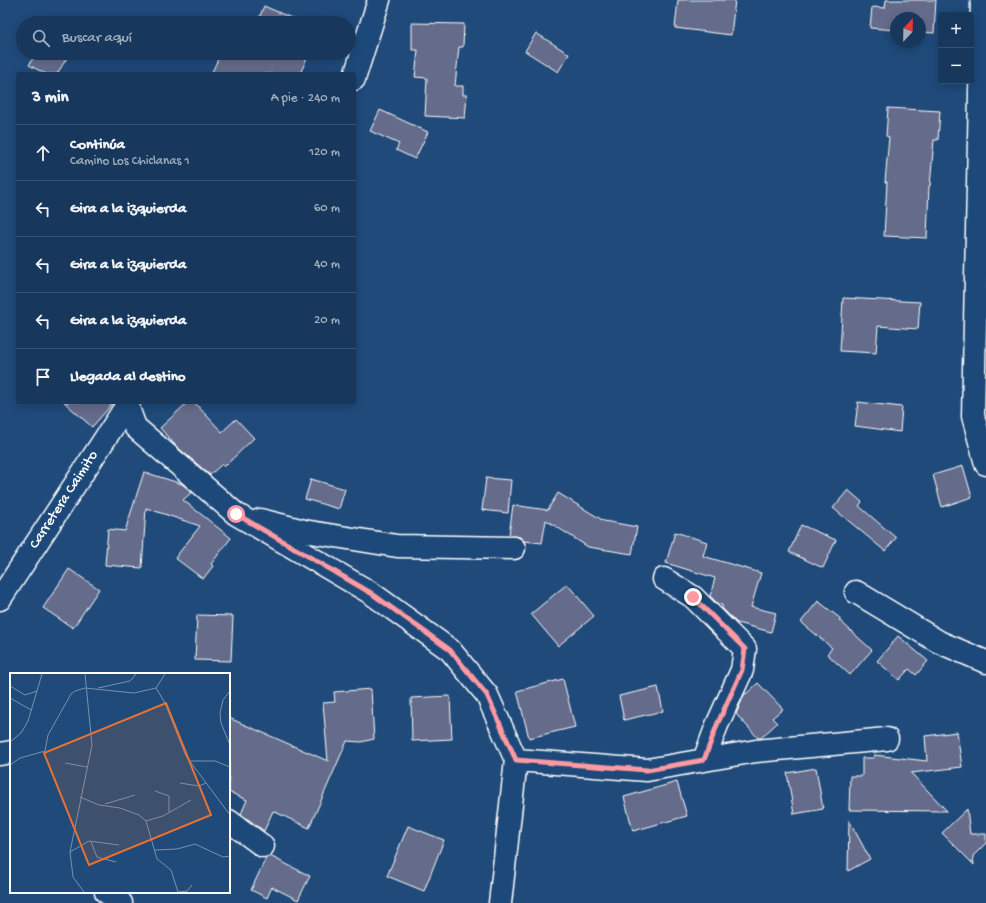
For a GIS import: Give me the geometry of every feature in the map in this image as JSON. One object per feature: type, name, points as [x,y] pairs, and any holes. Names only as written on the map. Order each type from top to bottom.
[{"type":"street","points":[[356,73],[379,0]]},
{"type":"street","points":[[982,0],[973,416],[986,464]]},
{"type":"street","name":"Carretera Caimito","points":[[0,599],[127,404]]},
{"type":"street","points":[[128,404],[135,427],[236,514],[371,593],[450,650],[487,695],[516,760],[500,903]]},
{"type":"street","points":[[236,514],[304,531],[397,546],[514,548]]},
{"type":"street","points":[[664,579],[693,597],[745,649],[742,670],[717,725],[704,760]]},
{"type":"street","points":[[856,592],[939,642],[986,662]]},
{"type":"street","points":[[516,760],[647,770],[756,751],[887,739]]},
{"type":"street","points":[[0,754],[10,752]]},
{"type":"street","points":[[230,823],[263,846]]},
{"type":"street","points":[[107,893],[121,903]]},
{"type":"building","points":[[678,0],[735,0],[731,35],[675,28]]},
{"type":"building","points":[[886,0],[936,0],[934,33],[926,32],[926,12],[890,12],[890,30],[870,28],[872,7],[885,8]]},
{"type":"building","points":[[264,6],[287,16],[260,16]]},
{"type":"building","points":[[412,23],[464,24],[463,47],[459,47],[455,86],[463,86],[463,95],[467,95],[465,118],[425,116],[427,78],[415,77],[418,50],[412,50]]},
{"type":"building","points":[[536,33],[569,54],[558,72],[525,51]]},
{"type":"building","points":[[32,60],[66,60],[58,72],[42,72],[29,65]]},
{"type":"building","points":[[218,60],[306,60],[301,72],[212,72]]},
{"type":"building","points":[[888,108],[940,111],[938,140],[934,140],[929,186],[927,238],[884,236],[887,182],[885,182],[889,137],[886,136]]},
{"type":"building","points":[[380,110],[428,132],[415,159],[396,150],[399,144],[370,131]]},
{"type":"building","points":[[843,298],[920,302],[918,329],[878,326],[876,353],[840,351]]},
{"type":"building","points":[[858,402],[902,407],[900,432],[855,426]]},
{"type":"building","points":[[66,404],[112,404],[92,427]]},
{"type":"building","points":[[186,404],[196,404],[222,432],[236,419],[254,438],[224,467],[222,464],[210,475],[176,446],[160,428]]},
{"type":"building","points":[[963,466],[972,497],[942,507],[933,475]]},
{"type":"building","points":[[144,472],[182,484],[192,492],[183,500],[231,538],[211,564],[213,566],[203,579],[175,558],[200,526],[146,508],[142,568],[105,565],[108,529],[125,531]]},
{"type":"building","points":[[486,478],[511,480],[508,513],[482,510]]},
{"type":"building","points":[[311,479],[345,489],[339,509],[305,499]]},
{"type":"building","points":[[848,490],[862,502],[859,506],[896,538],[885,551],[833,508]]},
{"type":"building","points":[[558,493],[604,521],[637,527],[632,554],[588,547],[546,520],[542,543],[524,541],[520,537],[509,535],[513,505],[547,511]]},
{"type":"building","points":[[801,525],[836,540],[823,568],[789,552]]},
{"type":"building","points":[[675,532],[707,542],[703,556],[761,573],[751,607],[776,613],[771,632],[737,623],[722,608],[722,605],[718,604],[710,596],[715,578],[666,563]]},
{"type":"building","points":[[69,569],[99,589],[73,628],[43,608]]},
{"type":"building","points":[[567,584],[594,616],[558,646],[531,614]]},
{"type":"building","points":[[818,601],[841,619],[839,620],[872,650],[850,675],[827,654],[832,648],[801,622]]},
{"type":"building","points":[[197,615],[233,616],[231,661],[195,660]]},
{"type":"building","points":[[898,636],[928,661],[916,675],[909,669],[899,680],[877,661]]},
{"type":"building","points":[[563,679],[575,727],[529,738],[517,691]]},
{"type":"building","points":[[758,683],[783,709],[772,718],[777,723],[761,738],[758,738],[736,714],[745,693],[746,694]]},
{"type":"building","points":[[658,687],[663,711],[624,720],[619,696]]},
{"type":"building","points":[[371,689],[374,739],[361,742],[347,741],[309,828],[273,811],[264,831],[241,814],[247,800],[230,792],[230,718],[328,761],[323,703],[335,702],[334,692]]},
{"type":"building","points":[[450,696],[452,739],[412,741],[411,698]]},
{"type":"building","points":[[957,732],[962,767],[911,773],[947,811],[849,810],[850,776],[862,776],[862,758],[874,758],[874,755],[927,761],[925,736]]},
{"type":"building","points":[[816,768],[823,809],[794,814],[787,773]]},
{"type":"building","points":[[677,782],[687,816],[633,831],[624,797]]},
{"type":"building","points":[[967,809],[970,834],[986,834],[986,843],[973,856],[974,865],[942,833]]},
{"type":"building","points":[[849,820],[870,859],[848,871]]},
{"type":"building","points":[[408,826],[444,840],[424,891],[387,876]]},
{"type":"building","points":[[270,856],[310,876],[298,900],[272,887],[267,898],[251,890],[266,858]]},
{"type":"route","points":[[236,514],[371,593],[450,650],[487,695],[516,760],[647,770],[704,760],[717,725],[742,670],[745,649],[693,597]]}]
